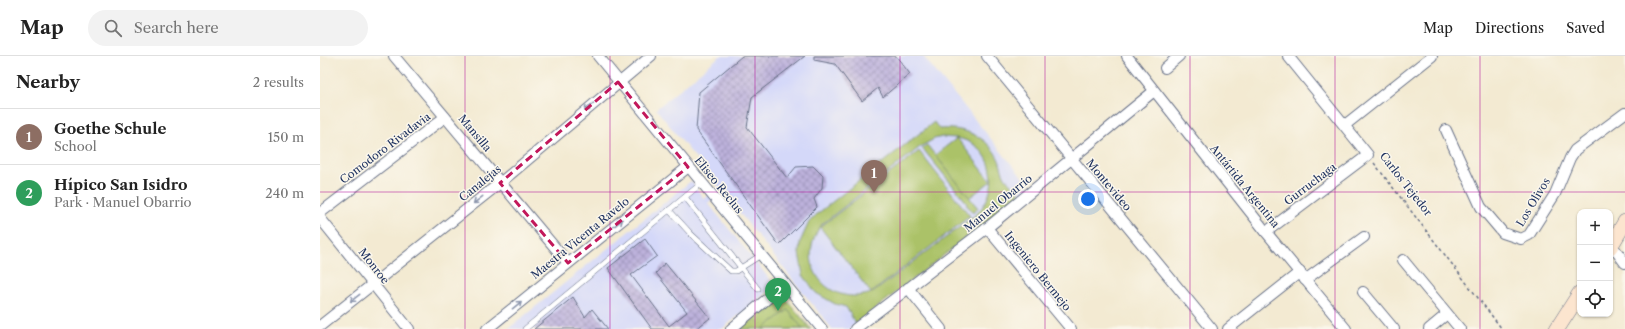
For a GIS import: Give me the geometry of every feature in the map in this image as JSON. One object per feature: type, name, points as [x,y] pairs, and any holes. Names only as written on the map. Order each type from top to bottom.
[{"type":"main road","points":[[1613,242],[1625,222]]},
{"type":"main road","points":[[1557,329],[1577,298]]},
{"type":"street","name":"Mansilla","points":[[394,56],[568,263]]},
{"type":"street","name":"Eliseo Reclus","points":[[598,56],[822,329]]},
{"type":"street","name":"Canalejas","points":[[320,326],[500,182],[651,56]]},
{"type":"street","name":"Montevideo","points":[[987,56],[1212,329]]},
{"type":"street","name":"Antártida Argentina","points":[[1127,56],[1266,232],[1346,329]]},
{"type":"street","points":[[1165,68],[1179,56]]},
{"type":"street","name":"Carlos Tejedor","points":[[1288,56],[1368,155]]},
{"type":"street","points":[[1345,125],[1432,56]]},
{"type":"street","name":"Manuel Obarrio","points":[[855,329],[987,228],[1154,91]]},
{"type":"street","name":"Los Olivos","points":[[1446,130],[1481,207],[1503,233],[1521,239],[1529,235],[1555,194],[1570,158],[1575,150],[1625,113]]},
{"type":"street","name":"Comodoro Rivadavia","points":[[320,213],[445,117]]},
{"type":"street","name":"Gurruchaga","points":[[1266,232],[1368,155]]},
{"type":"street","name":"Maestra Vicenta Ravelo","points":[[487,329],[688,167]]},
{"type":"street","name":"Monroe","points":[[320,218],[408,329]]},
{"type":"street","name":"Ingeniero Bermejo","points":[[987,228],[1071,329]]},
{"type":"street","points":[[1228,329],[1302,276],[1364,237]]},
{"type":"street","points":[[1613,248],[1625,264]]},
{"type":"street","points":[[1403,260],[1460,329]]},
{"type":"street","points":[[731,329],[785,284]]},
{"type":"street","points":[[908,288],[941,329]]},
{"type":"street","points":[[1363,292],[1394,329]]},
{"type":"street","points":[[1429,329],[1447,314]]},
{"type":"lane","points":[[525,329],[702,183]]},
{"type":"lane","points":[[685,197],[758,289]]},
{"type":"lane","points":[[669,210],[691,234],[727,268],[736,271],[761,255]]},
{"type":"path","name":"Carlos Tejedor","points":[[1368,155],[1502,329]]},
{"type":"highlighted area","points":[[618,82],[688,167],[568,263],[500,183]]},
{"type":"shaded area","points":[[720,56],[923,56],[1031,188],[849,329],[832,329],[722,191],[708,203],[775,286],[722,329],[508,329],[691,181],[704,199],[719,187],[656,109]]},
{"type":"green space","points":[[934,122],[939,129],[956,129],[965,131],[980,138],[992,149],[998,158],[1005,177],[1022,194],[856,324],[846,307],[835,304],[816,293],[803,275],[799,253],[800,242],[809,222],[817,214]],"holes":[[[942,137],[957,138],[970,143],[980,150],[987,160],[991,171],[989,195],[983,206],[974,216],[874,292],[858,296],[843,295],[830,289],[820,280],[813,268],[811,254],[814,239],[822,224],[920,147],[934,139]]]},
{"type":"green space","points":[[957,138],[991,181],[969,198],[935,155]]},
{"type":"green space","points":[[927,145],[978,208],[973,213],[966,204],[967,203],[922,148]]},
{"type":"green space","points":[[919,151],[970,216],[871,293],[820,227]]},
{"type":"green space","points":[[782,294],[811,329],[739,329]]},
{"type":"green space","points":[[788,310],[803,329],[763,329]]},
{"type":"building","points":[[742,56],[805,56],[752,97],[747,127],[787,178],[796,167],[813,166],[823,176],[822,188],[814,199],[817,207],[779,245],[696,130],[699,92]]},
{"type":"building","points":[[814,56],[896,56],[910,74],[883,97],[878,88],[862,101],[835,64],[814,60]]},
{"type":"building","points":[[645,239],[657,256],[631,275],[669,326],[687,312],[656,273],[665,263],[710,318],[696,329],[652,329],[608,268]]},
{"type":"building","points":[[573,297],[585,317],[592,309],[608,329],[534,329]]},
{"type":"place","name":"Goethe Schule","points":[[874,193]]},
{"type":"place","name":"Hípico San Isidro","points":[[778,311]]}]
